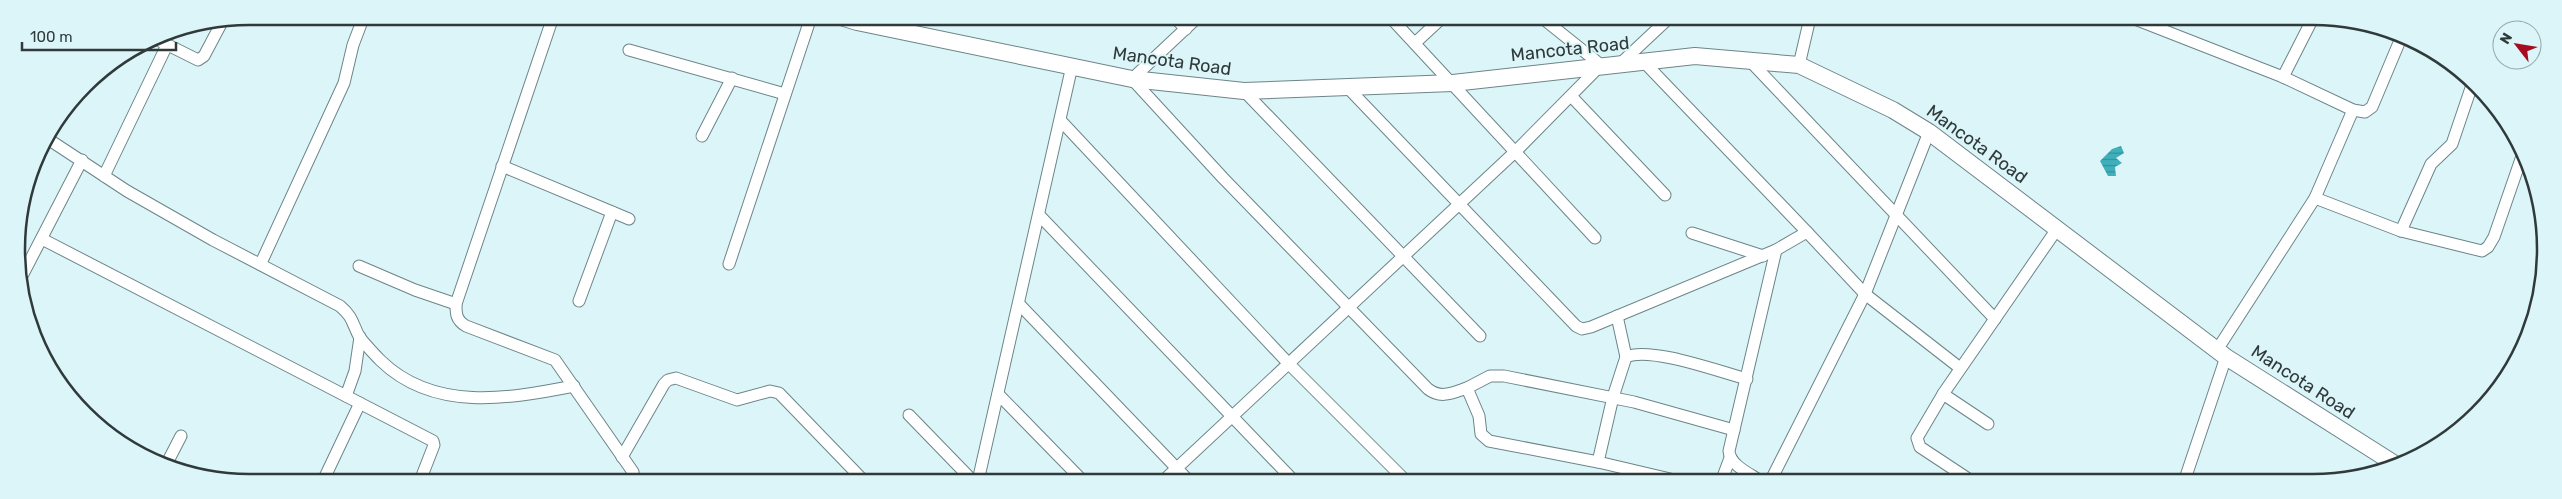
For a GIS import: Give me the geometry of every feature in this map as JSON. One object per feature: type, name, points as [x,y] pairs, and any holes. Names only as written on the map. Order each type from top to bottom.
[{"type":"main road","name":"Mancota Road","points":[[897,25],[1132,79],[1244,91],[1453,83],[1695,56],[1799,65],[1893,110],[1929,132],[2222,353],[2389,460]]},
{"type":"street","points":[[261,264],[344,83],[353,45],[361,25]]},
{"type":"street","points":[[551,25],[456,304],[456,316],[459,322],[550,358],[559,364],[633,474]]},
{"type":"street","points":[[729,264],[808,25]]},
{"type":"street","points":[[1182,25],[1186,29]]},
{"type":"street","points":[[1190,25],[1132,79],[1223,178],[1432,393],[1446,396],[1490,376],[1504,376],[1613,397],[1734,430]]},
{"type":"street","points":[[1398,25],[1595,238]]},
{"type":"street","points":[[1415,43],[1434,25]]},
{"type":"street","points":[[1171,474],[1235,417],[1516,151],[1601,65],[1555,25]]},
{"type":"street","points":[[1621,63],[1662,25]]},
{"type":"street","points":[[1799,65],[1808,25]]},
{"type":"street","points":[[2150,25],[2282,77],[2353,110],[2364,112],[2372,107],[2399,42]]},
{"type":"street","points":[[2282,77],[2309,25]]},
{"type":"street","points":[[163,43],[194,59],[201,59],[218,27]]},
{"type":"street","points":[[104,176],[167,45]]},
{"type":"street","points":[[629,50],[785,94]]},
{"type":"street","points":[[1643,61],[1808,232],[1865,294],[1960,368]]},
{"type":"street","points":[[1750,61],[1995,319]]},
{"type":"street","points":[[980,474],[1040,216],[1072,66]]},
{"type":"street","points":[[702,136],[732,78]]},
{"type":"street","points":[[1348,88],[1576,326],[1582,329],[1592,327],[1763,256],[1808,232]]},
{"type":"street","points":[[2401,231],[2431,164],[2452,144],[2470,90]]},
{"type":"street","points":[[1244,91],[1480,336]]},
{"type":"street","points":[[1570,96],[1664,195]]},
{"type":"street","points":[[2186,474],[2222,353],[2315,198],[2353,110]]},
{"type":"street","points":[[1061,121],[1290,364],[1399,474]]},
{"type":"street","points":[[1774,474],[1865,294],[1929,132]]},
{"type":"street","points":[[52,142],[104,176],[214,240],[340,306],[350,315],[360,337],[390,369],[420,387],[436,394],[471,397],[519,396],[574,386]]},
{"type":"street","points":[[26,269],[82,160]]},
{"type":"street","points":[[2315,198],[2401,231],[2482,251],[2488,247],[2494,237],[2520,163]]},
{"type":"street","points":[[502,166],[629,219]]},
{"type":"street","points":[[579,301],[612,212]]},
{"type":"street","points":[[1040,216],[1235,417],[1288,474]]},
{"type":"street","points":[[1961,474],[1918,444],[1919,433],[1960,368],[2057,229]]},
{"type":"street","points":[[1692,233],[1763,256]]},
{"type":"street","points":[[42,239],[433,441],[434,445],[423,474]]},
{"type":"street","points":[[1724,474],[1730,458],[1734,430],[1776,250]]},
{"type":"street","points":[[359,266],[415,290],[456,304]]},
{"type":"street","points":[[1019,304],[1182,474]]},
{"type":"street","points":[[1598,462],[1613,397],[1626,357],[1617,316]]},
{"type":"street","points":[[346,396],[353,380],[360,337]]},
{"type":"street","points":[[1626,357],[1650,355],[1670,358],[1747,379]]},
{"type":"street","points":[[622,456],[664,384],[668,380],[676,378],[737,400],[770,391],[779,393],[857,474]]},
{"type":"street","points":[[1466,388],[1476,407],[1483,438],[1649,474]]},
{"type":"street","points":[[998,394],[1076,474]]},
{"type":"street","points":[[1943,394],[1988,424]]},
{"type":"street","points":[[326,474],[360,403]]},
{"type":"street","points":[[909,415],[966,474]]},
{"type":"street","points":[[169,459],[181,436]]},
{"type":"street","points":[[1730,458],[1751,474]]},
{"type":"water","points":[[2121,146],[2124,153],[2116,158],[2122,163],[2115,167],[2116,176],[2108,176],[2100,161],[2112,149]]}]
